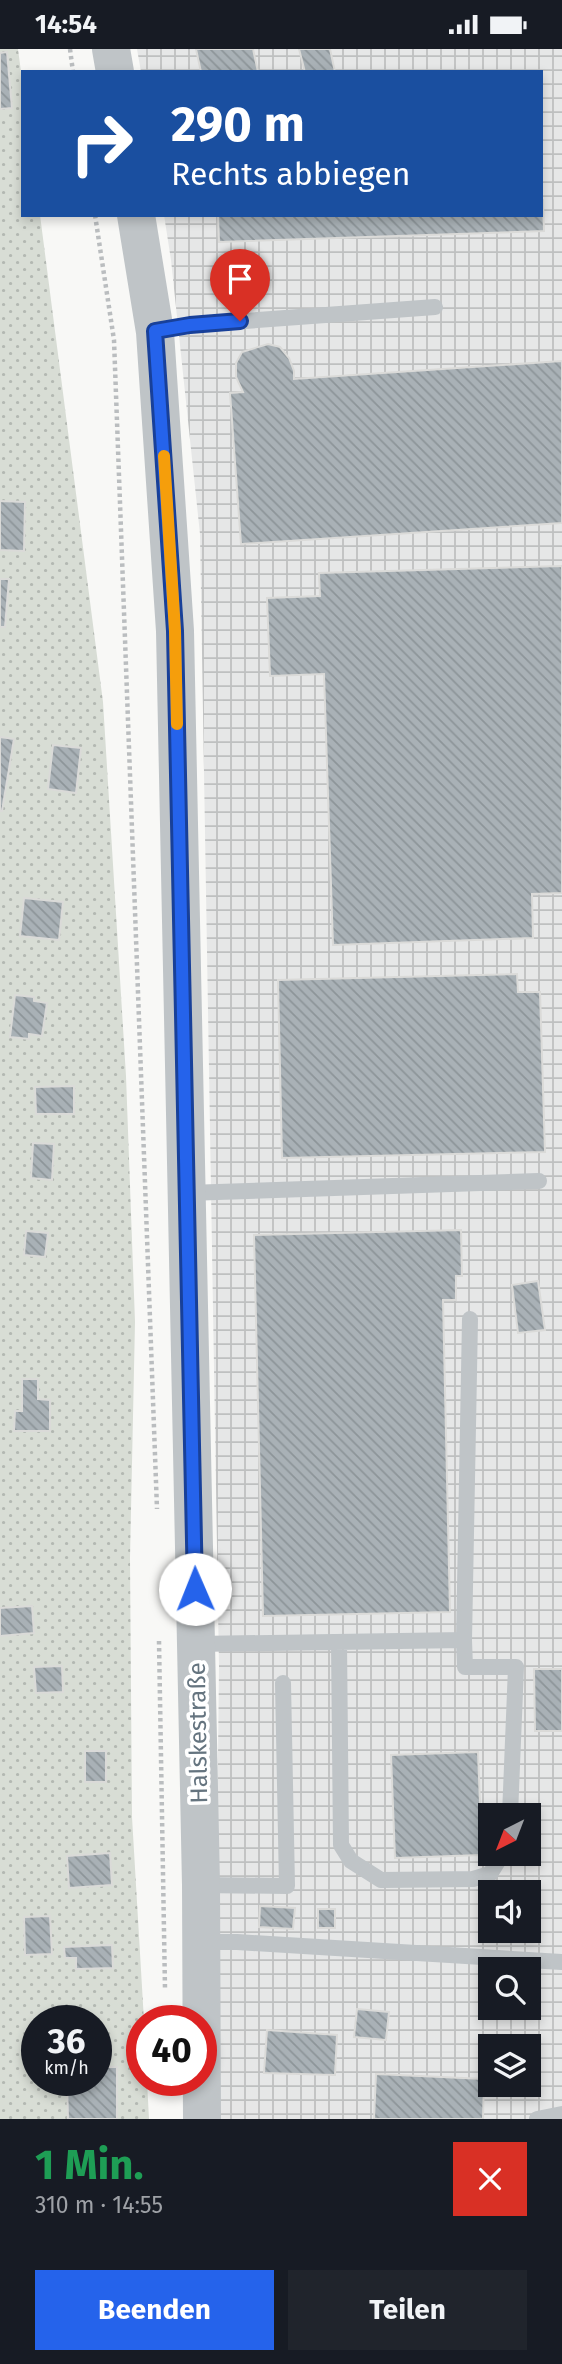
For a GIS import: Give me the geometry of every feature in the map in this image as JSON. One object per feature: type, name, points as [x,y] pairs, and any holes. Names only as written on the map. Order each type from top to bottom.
[{"type":"street","points":[[111,49],[115,70]]},
{"type":"street","name":"Halskestraße","points":[[136,217],[155,331],[175,631],[197,1644],[202,2119]]},
{"type":"lane","points":[[155,331],[190,325],[435,307]]},
{"type":"lane","points":[[187,1193],[539,1181]]},
{"type":"lane","points":[[470,1318],[465,1667],[516,1667],[510,1803]]},
{"type":"lane","points":[[197,1644],[464,1640]]},
{"type":"lane","points":[[340,1642],[341,1845],[351,1861],[381,1880],[473,1879],[490,1874],[495,1866]]},
{"type":"lane","points":[[201,1885],[287,1886],[283,1683]]},
{"type":"lane","points":[[202,1942],[562,1962]]},
{"type":"lane","points":[[537,2119],[562,2113]]},
{"type":"path","points":[[69,49],[73,70]]},
{"type":"path","points":[[95,217],[114,340],[157,1510]]},
{"type":"path","points":[[159,1635],[165,1994]]},
{"type":"shaded area","points":[[0,49],[18,49],[21,72],[21,217],[40,217],[103,702],[126,1076],[135,1322],[130,1558],[132,1817],[143,2005],[126,2005],[126,2096],[148,2096],[149,2119],[0,2119]]},
{"type":"shaded area","points":[[137,49],[562,49],[562,2119],[214,2119],[214,2096],[217,2096],[215,2005],[219,1666],[200,534],[164,217],[543,217],[543,70],[141,70]]},
{"type":"building","points":[[196,49],[253,49],[258,70],[201,70]]},
{"type":"building","points":[[299,49],[330,49],[335,70],[304,70]]},
{"type":"building","points":[[7,52],[12,108],[0,109],[0,53]]},
{"type":"building","points":[[543,200],[544,231],[219,242],[218,217],[543,217]]},
{"type":"building","points":[[268,344],[280,347],[289,358],[294,379],[562,361],[562,523],[241,544],[230,393],[243,392],[236,377],[236,363],[242,352]]},
{"type":"building","points":[[0,501],[25,502],[24,551],[0,550]]},
{"type":"building","points":[[562,566],[562,893],[532,894],[533,938],[333,945],[324,674],[270,676],[267,598],[320,596],[319,573]]},
{"type":"building","points":[[0,579],[9,579],[5,627],[0,627]]},
{"type":"building","points":[[0,737],[14,739],[2,811],[0,811]]},
{"type":"building","points":[[53,745],[81,748],[76,793],[48,789]]},
{"type":"building","points":[[24,898],[63,902],[59,940],[20,936]]},
{"type":"building","points":[[517,974],[518,992],[540,992],[545,1152],[282,1158],[278,980]]},
{"type":"building","points":[[15,995],[34,997],[34,1001],[47,1003],[42,1036],[29,1034],[29,1039],[10,1037]]},
{"type":"building","points":[[74,1086],[74,1114],[36,1114],[35,1087]]},
{"type":"building","points":[[33,1143],[54,1144],[52,1180],[31,1178]]},
{"type":"building","points":[[461,1230],[462,1276],[456,1276],[456,1300],[443,1300],[450,1612],[263,1616],[254,1235]]},
{"type":"building","points":[[26,1231],[48,1233],[45,1257],[24,1255]]},
{"type":"building","points":[[538,1281],[545,1330],[518,1333],[512,1285]]},
{"type":"building","points":[[22,1379],[38,1379],[38,1399],[50,1400],[50,1431],[14,1431],[15,1411],[22,1411]]},
{"type":"building","points":[[32,1606],[34,1633],[0,1636],[0,1608]]},
{"type":"building","points":[[62,1666],[63,1692],[36,1693],[34,1667]]},
{"type":"building","points":[[534,1669],[562,1669],[562,1731],[535,1731]]},
{"type":"building","points":[[85,1751],[106,1751],[106,1782],[85,1782]]},
{"type":"building","points":[[478,1752],[478,1855],[395,1858],[391,1755]]},
{"type":"building","points":[[110,1853],[112,1885],[69,1888],[67,1856]]},
{"type":"building","points":[[260,1906],[295,1908],[293,1929],[259,1927]]},
{"type":"building","points":[[318,1909],[335,1909],[335,1928],[318,1928]]},
{"type":"building","points":[[50,1916],[52,1954],[25,1955],[24,1917]]},
{"type":"building","points":[[112,1945],[113,1968],[76,1969],[76,1958],[65,1958],[64,1947]]},
{"type":"building","points":[[357,2009],[389,2012],[386,2040],[354,2037]]},
{"type":"building","points":[[267,2030],[337,2035],[335,2075],[264,2073]]},
{"type":"building","points":[[112,2067],[117,2067],[117,2119],[68,2119],[67,2096],[112,2096]]},
{"type":"building","points":[[376,2074],[478,2079],[478,2097],[484,2097],[483,2119],[374,2119]]},
{"type":"slow traffic","points":[[164,456],[175,631],[177,724]]},
{"type":"route","points":[[195,1589],[175,631],[155,331],[240,321]]}]
